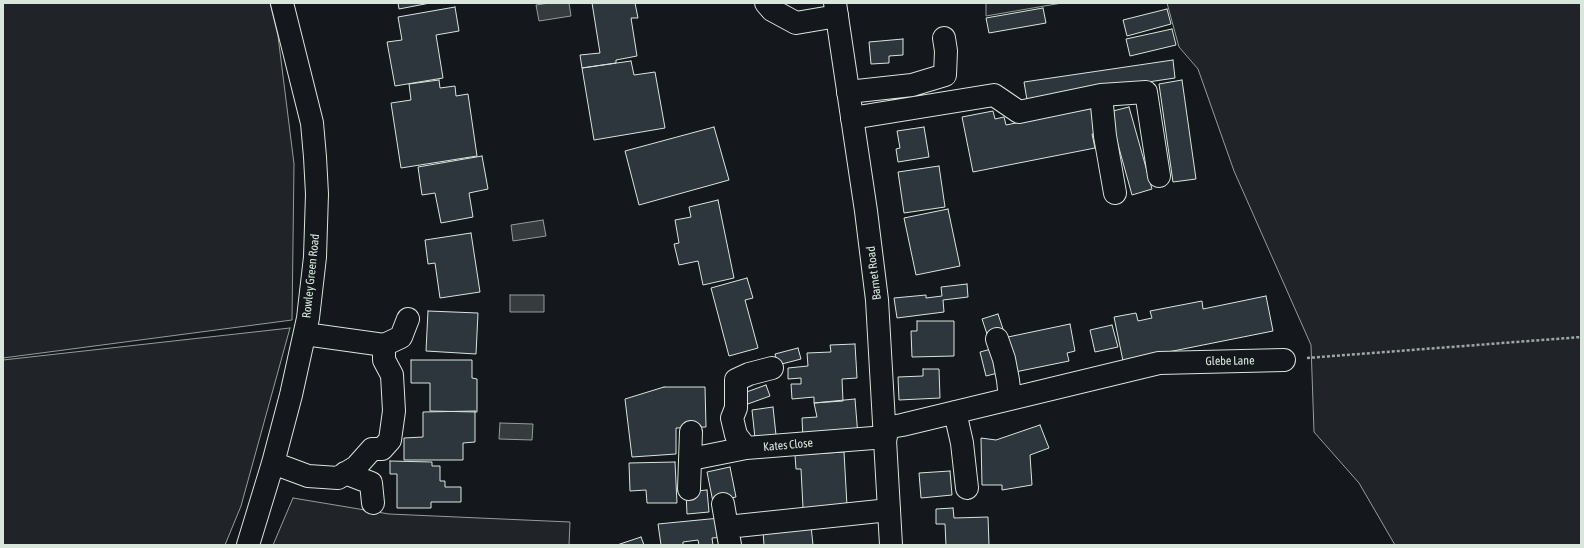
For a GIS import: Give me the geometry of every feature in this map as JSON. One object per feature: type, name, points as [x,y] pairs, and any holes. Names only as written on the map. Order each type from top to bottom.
[{"type":"street","name":"Rowley Green Road","points":[[248,545],[273,463],[305,334],[315,257],[317,194],[316,157],[312,123],[282,3]]},
{"type":"street","points":[[766,3],[772,10],[796,23],[836,10]]},
{"type":"street","name":"Barnet Road","points":[[836,10],[866,211],[877,300],[891,545]]},
{"type":"street","points":[[848,92],[912,85],[945,75],[946,51],[944,38]]},
{"type":"street","points":[[852,118],[994,95],[1019,112],[1101,95],[1146,92],[1160,176]]},
{"type":"street","points":[[1101,95],[1104,136],[1115,193]]},
{"type":"street","points":[[305,334],[384,345],[401,337],[408,319]]},
{"type":"street","points":[[997,339],[1004,358],[1010,399]]},
{"type":"street","points":[[273,463],[308,476],[338,478],[356,467],[372,449],[382,449],[390,440],[394,411],[392,375],[384,360],[384,345]]},
{"type":"street","name":"Glebe Lane","points":[[885,432],[902,425],[1159,363],[1284,360]]},
{"type":"street","points":[[746,448],[736,435],[732,418],[736,408],[736,380],[749,374],[772,368]]},
{"type":"street","points":[[955,412],[962,443],[967,488]]},
{"type":"street","points":[[689,489],[691,432]]},
{"type":"street","name":"Kates Close","points":[[691,459],[746,448],[885,432]]},
{"type":"street","points":[[345,473],[371,483],[373,503]]},
{"type":"street","points":[[723,504],[729,536],[889,510]]},
{"type":"path","points":[[1284,360],[1581,337]]},
{"type":"shaded area","points":[[3,3],[270,3],[278,36],[294,164],[292,320],[3,358]]},
{"type":"shaded area","points":[[549,3],[569,3],[571,16],[539,21],[536,5]]},
{"type":"shaded area","points":[[986,3],[1062,3],[986,16]]},
{"type":"shaded area","points":[[1167,3],[1581,3],[1581,545],[1395,545],[1359,483],[1314,432],[1311,345],[1234,171],[1198,69],[1179,47]]},
{"type":"shaded area","points":[[543,220],[546,236],[513,241],[511,225]]},
{"type":"shaded area","points":[[510,295],[544,295],[544,312],[510,312]]},
{"type":"shaded area","points":[[290,328],[241,506],[225,545],[3,545],[3,360]]},
{"type":"shaded area","points":[[500,423],[533,424],[532,440],[499,439]]},
{"type":"shaded area","points":[[293,498],[389,514],[570,522],[569,545],[273,545]]},
{"type":"building","points":[[398,3],[430,3],[399,9]]},
{"type":"building","points":[[592,3],[635,3],[638,18],[631,18],[637,56],[616,60],[616,63],[582,68],[580,55],[600,53]]},
{"type":"building","points":[[455,7],[459,31],[436,35],[443,78],[395,86],[387,42],[402,40],[398,17]]},
{"type":"building","points":[[1043,8],[1046,23],[989,33],[986,18]]},
{"type":"building","points":[[1167,9],[1171,24],[1127,36],[1123,20]]},
{"type":"building","points":[[1172,29],[1176,45],[1130,56],[1126,39]]},
{"type":"building","points":[[903,39],[903,55],[889,56],[889,63],[871,64],[869,42]]},
{"type":"building","points":[[1173,60],[1175,78],[1027,100],[1024,82]]},
{"type":"building","points":[[631,61],[634,75],[655,72],[665,128],[594,140],[582,68]]},
{"type":"building","points":[[439,80],[440,88],[455,86],[456,96],[468,94],[477,156],[401,168],[391,103],[411,100],[409,84]]},
{"type":"building","points":[[1182,80],[1196,179],[1173,182],[1159,84]]},
{"type":"building","points":[[1094,107],[1099,132],[1092,134],[1095,148],[973,172],[962,117],[993,111],[995,119],[1004,117],[1006,125]]},
{"type":"building","points":[[1129,107],[1152,189],[1132,195],[1109,112]]},
{"type":"building","points":[[714,127],[729,180],[639,205],[625,151]]},
{"type":"building","points":[[924,127],[929,157],[898,162],[896,149],[900,148],[897,131]]},
{"type":"building","points":[[482,156],[488,189],[469,193],[473,217],[441,223],[435,193],[422,195],[418,167]]},
{"type":"building","points":[[939,166],[945,207],[904,213],[898,172]]},
{"type":"building","points":[[718,200],[734,278],[703,285],[698,261],[679,265],[674,244],[679,243],[675,220],[691,217],[689,207]]},
{"type":"building","points":[[948,209],[960,266],[916,275],[904,218]]},
{"type":"building","points":[[471,233],[480,292],[440,298],[435,263],[428,264],[425,240]]},
{"type":"building","points":[[747,278],[753,298],[745,300],[758,348],[729,356],[711,288]]},
{"type":"building","points":[[967,284],[968,297],[943,300],[944,312],[897,318],[894,298],[926,295],[926,298],[942,296],[941,287]]},
{"type":"building","points":[[1266,296],[1273,331],[1123,361],[1114,317],[1136,313],[1138,321],[1152,318],[1150,311],[1202,301],[1203,309]]},
{"type":"building","points":[[428,311],[478,313],[476,354],[426,351]]},
{"type":"building","points":[[998,314],[1005,335],[989,340],[982,319]]},
{"type":"building","points":[[917,321],[954,321],[954,356],[912,357],[911,331],[917,331]]},
{"type":"building","points":[[1070,324],[1075,351],[1067,353],[1069,361],[1015,372],[1008,337]]},
{"type":"building","points":[[1112,325],[1118,347],[1095,352],[1090,330]]},
{"type":"building","points":[[855,344],[857,378],[842,379],[843,401],[814,403],[814,397],[792,399],[791,384],[801,384],[801,378],[788,379],[788,368],[808,366],[807,353],[831,352],[830,345]]},
{"type":"building","points":[[798,348],[801,359],[778,365],[775,354]]},
{"type":"building","points":[[995,348],[1002,372],[986,376],[980,352]]},
{"type":"building","points":[[411,360],[472,360],[472,378],[477,379],[477,412],[430,411],[430,383],[411,383]]},
{"type":"building","points":[[923,369],[939,369],[940,398],[899,400],[898,377],[923,376]]},
{"type":"building","points":[[766,385],[770,396],[745,405],[741,394]]},
{"type":"building","points":[[664,387],[705,387],[706,427],[676,428],[676,454],[632,457],[625,399]]},
{"type":"building","points":[[855,399],[858,436],[803,439],[802,418],[817,417],[814,403]]},
{"type":"building","points":[[773,407],[776,435],[755,438],[752,410]]},
{"type":"building","points":[[475,411],[475,442],[463,443],[463,460],[404,460],[404,438],[423,437],[423,412]]},
{"type":"building","points":[[1040,425],[1049,448],[1030,455],[1032,485],[1002,490],[1002,485],[982,485],[981,438],[996,440]]},
{"type":"building","points":[[844,452],[847,506],[803,508],[801,469],[796,469],[795,455]]},
{"type":"building","points":[[390,461],[432,462],[432,466],[440,466],[440,481],[445,481],[445,487],[461,487],[461,502],[431,502],[431,508],[397,508],[397,474],[390,474]]},
{"type":"building","points":[[675,462],[677,503],[647,503],[646,490],[630,491],[629,463]]},
{"type":"building","points":[[730,467],[736,497],[713,502],[707,472]]},
{"type":"building","points":[[950,471],[952,495],[921,498],[919,473]]},
{"type":"building","points":[[707,490],[709,512],[687,514],[686,492]]},
{"type":"building","points":[[953,508],[954,518],[988,517],[989,545],[946,545],[945,524],[936,524],[936,509]]},
{"type":"building","points":[[720,518],[724,537],[712,538],[713,545],[699,545],[698,540],[683,542],[683,545],[661,545],[658,524]]},
{"type":"building","points":[[811,526],[813,545],[764,545],[763,531]]},
{"type":"building","points":[[641,537],[644,545],[617,545]]}]
